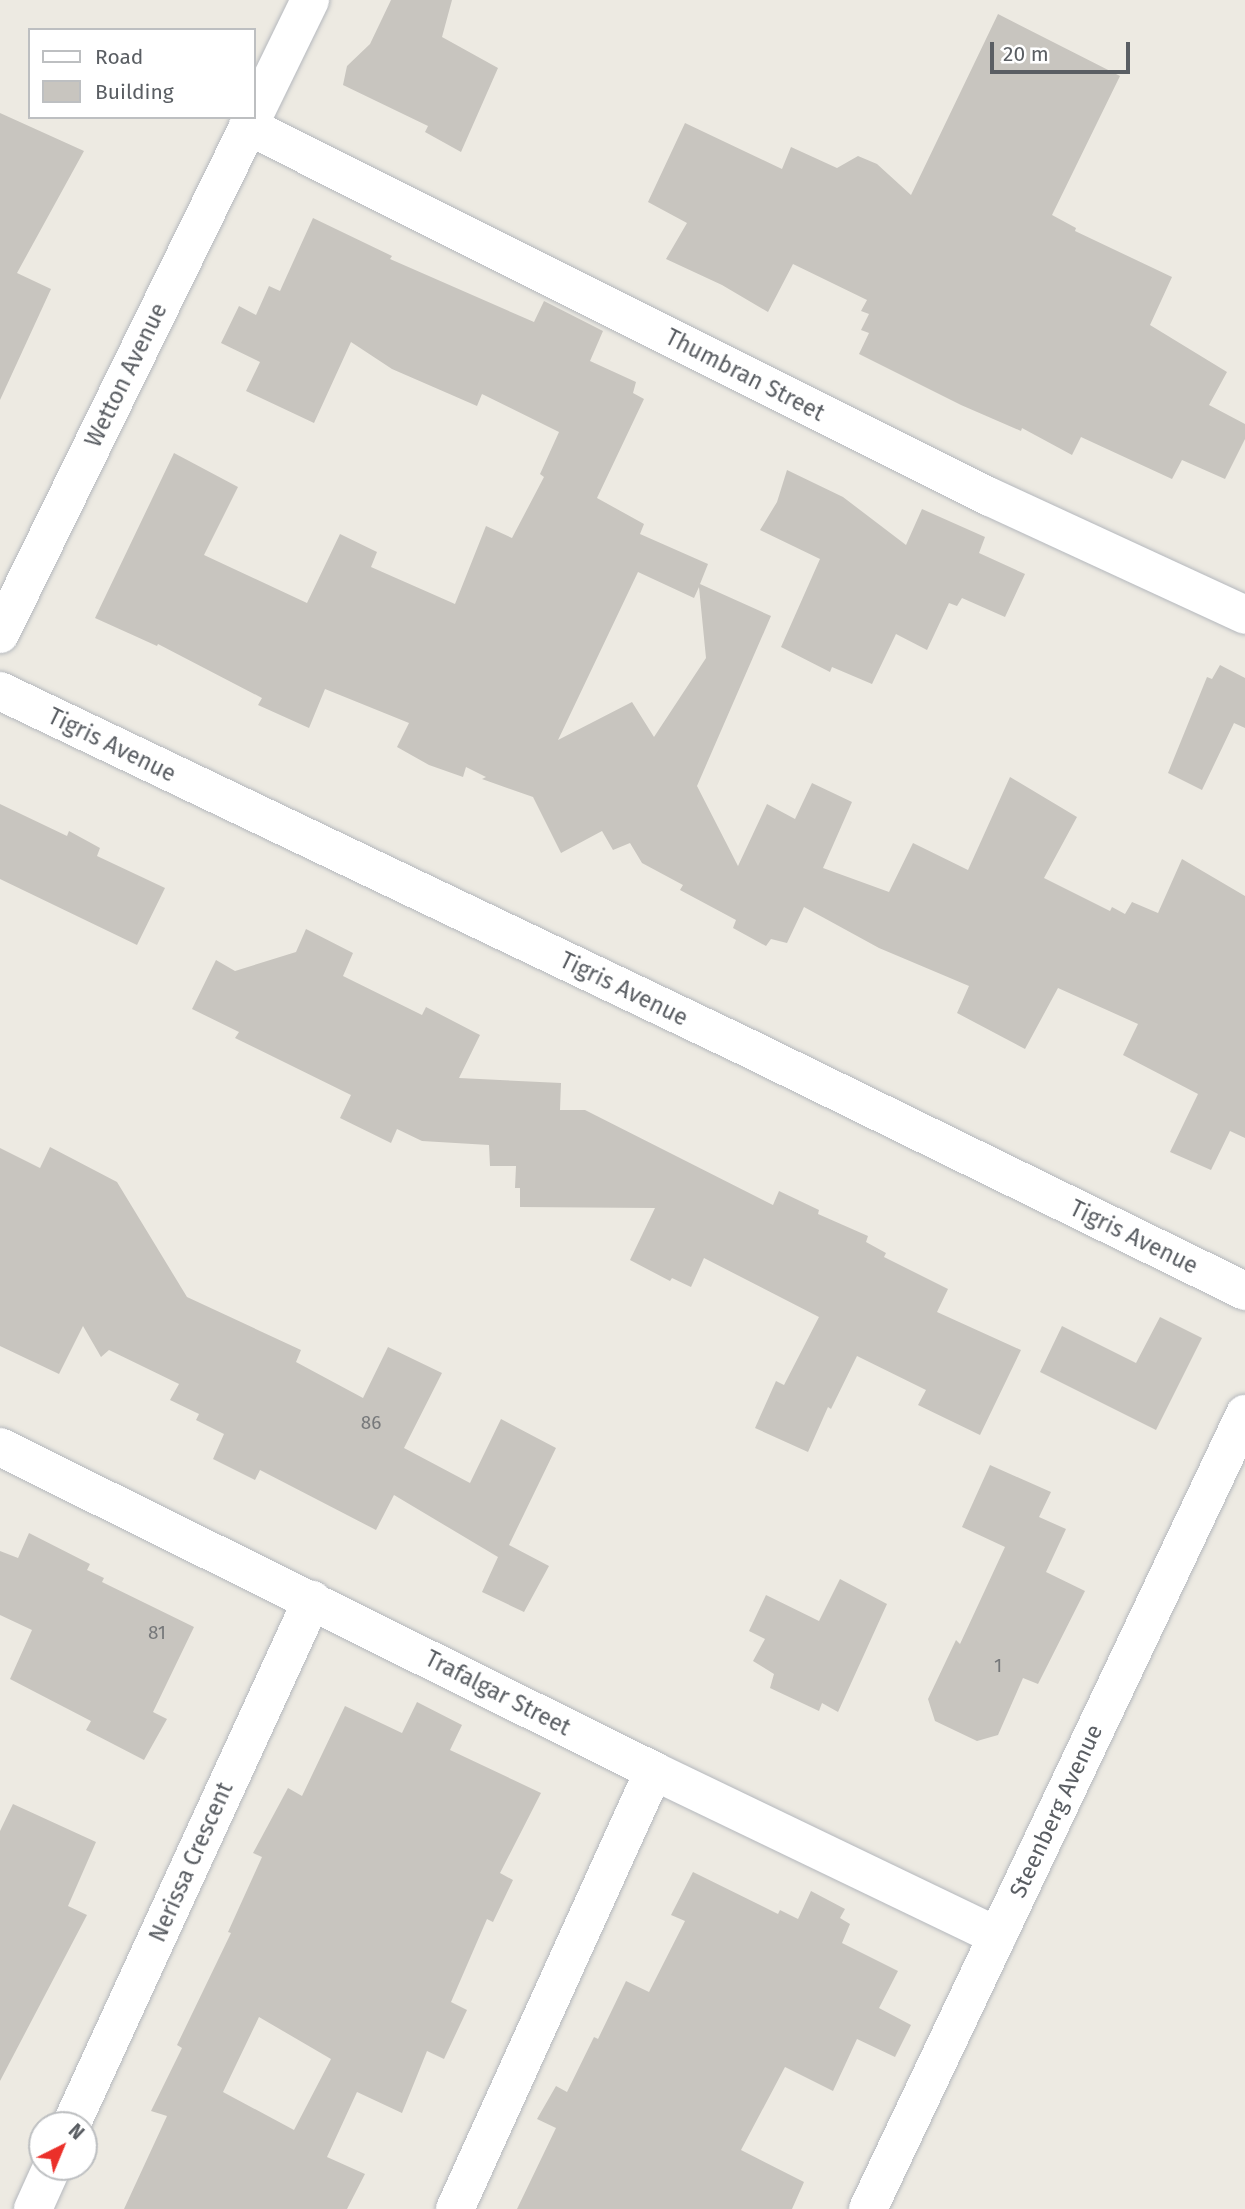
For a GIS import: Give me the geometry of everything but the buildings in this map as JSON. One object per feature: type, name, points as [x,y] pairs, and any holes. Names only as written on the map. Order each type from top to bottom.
[{"type":"street","name":"Wetton Avenue","points":[[256,112],[310,0]]},
{"type":"street","name":"Wetton Avenue","points":[[0,634],[252,120]]},
{"type":"street","name":"Thumbran Street","points":[[252,120],[990,497],[1245,615]]},
{"type":"street","name":"Tigris Avenue","points":[[0,691],[732,1040],[1245,1291]]},
{"type":"street","name":"Steenberg Avenue","points":[[868,2209],[1245,1414]]},
{"type":"street","name":"Trafalgar Street","points":[[0,1447],[654,1771],[997,1936]]},
{"type":"street","name":"Nerissa Crescent","points":[[77,2111],[312,1600]]},
{"type":"street","points":[[455,2209],[654,1771]]},
{"type":"street","points":[[33,2209],[46,2181]]}]
